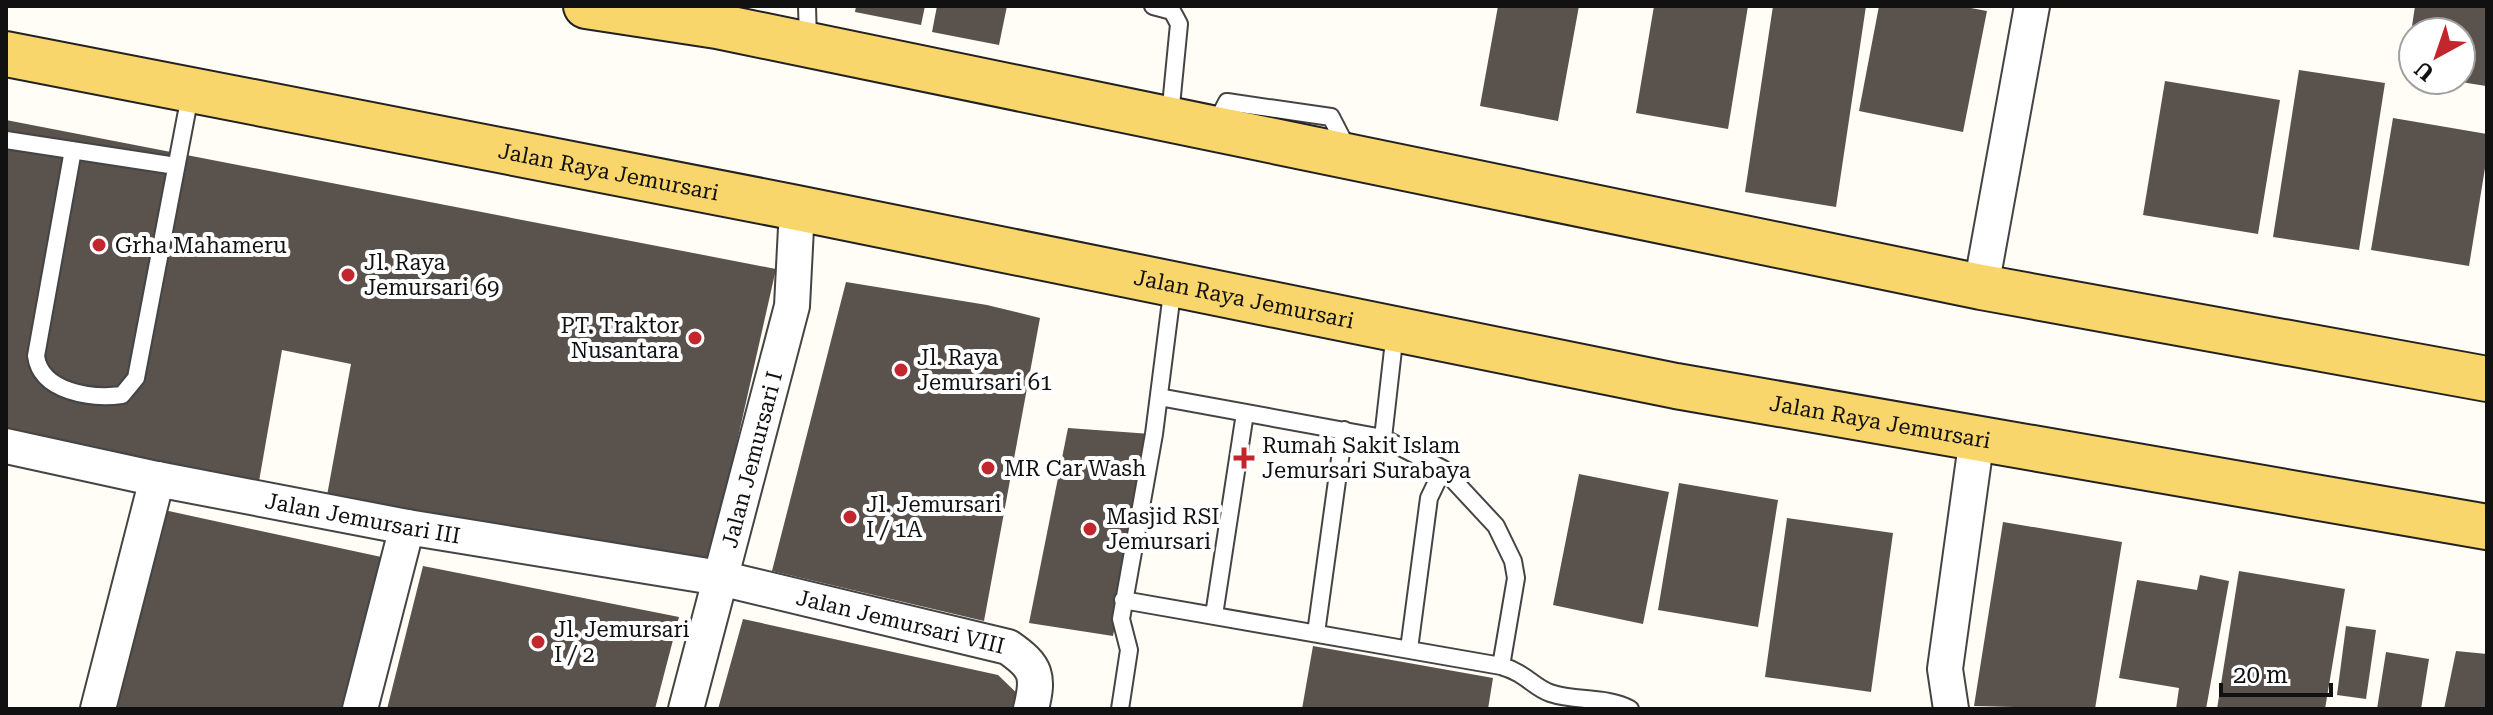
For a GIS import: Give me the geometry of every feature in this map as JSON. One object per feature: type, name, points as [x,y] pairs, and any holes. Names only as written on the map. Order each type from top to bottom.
[{"type":"main road","points":[[586,6],[808,26],[1170,120],[1981,287],[2487,379]]},
{"type":"main road","name":"Jalan Raya Jemursari","points":[[6,54],[797,208],[1676,386],[2487,527]]},
{"type":"street","points":[[1981,287],[2032,6]]},
{"type":"street","name":"Jalan Jemursari I","points":[[686,709],[792,306],[797,208]]},
{"type":"street","points":[[1951,709],[1945,669],[1977,437]]},
{"type":"street","name":"Jalan Jemursari III","points":[[6,446],[157,479],[407,527],[720,578]]},
{"type":"street","points":[[98,709],[157,479]]},
{"type":"street","points":[[360,709],[407,527]]},
{"type":"street","name":"Jalan Jemursari VIII","points":[[720,578],[1008,647],[1034,671],[1037,684],[1031,709]]},
{"type":"lane","points":[[1153,6],[1172,11],[1179,24],[1170,120]]},
{"type":"lane","points":[[73,150],[36,356],[38,371],[47,381],[60,387],[122,395],[136,378],[191,89]]},
{"type":"lane","points":[[6,140],[176,166]]},
{"type":"lane","points":[[1120,709],[1129,650],[1121,619],[1123,600],[1159,397],[1173,285]]},
{"type":"lane","points":[[1383,438],[1396,328]]},
{"type":"lane","points":[[1159,397],[1383,438],[1443,469],[1496,526],[1513,561],[1516,578],[1501,666]]},
{"type":"lane","points":[[1214,615],[1245,413]]},
{"type":"lane","points":[[1316,633],[1344,430]]},
{"type":"lane","points":[[1409,649],[1429,498],[1443,469]]},
{"type":"lane","points":[[1123,600],[1501,666],[1522,671],[1548,693],[1619,703],[1630,709]]},
{"type":"building","points":[[856,6],[925,6],[921,25],[855,12]]},
{"type":"building","points":[[937,6],[1007,6],[999,45],[932,32]]},
{"type":"building","points":[[1498,6],[1579,6],[1558,121],[1480,106]]},
{"type":"building","points":[[1654,6],[1748,6],[1728,129],[1636,113]]},
{"type":"building","points":[[1773,6],[1866,6],[1836,207],[1745,192]]},
{"type":"building","points":[[1879,6],[1960,6],[1987,11],[1963,132],[1859,111]]},
{"type":"building","points":[[2415,6],[2487,6],[2486,86],[2477,85],[2477,16],[2414,16]]},
{"type":"building","points":[[2299,70],[2385,83],[2359,250],[2273,237]]},
{"type":"building","points":[[2165,81],[2280,100],[2258,234],[2143,215]]},
{"type":"building","points":[[2393,118],[2487,134],[2487,156],[2469,266],[2371,250]]},
{"type":"building","points":[[6,120],[776,269],[709,566],[326,501],[351,364],[282,350],[258,487],[6,436]]},
{"type":"building","points":[[846,282],[987,305],[1040,318],[984,621],[772,571]]},
{"type":"building","name":"Masjid RSI Jemursari","points":[[1068,428],[1151,434],[1113,636],[1029,623]]},
{"type":"building","points":[[1579,474],[1669,492],[1643,624],[1553,605]]},
{"type":"building","points":[[1679,483],[1778,500],[1758,627],[1658,610]]},
{"type":"building","points":[[164,510],[386,558],[347,709],[115,709]]},
{"type":"building","points":[[1787,518],[1893,533],[1871,692],[1765,677]]},
{"type":"building","points":[[2003,522],[2122,542],[2095,709],[1974,706]]},
{"type":"building","name":"Jl. Jemursari I / 2","points":[[423,566],[679,617],[655,709],[387,709]]},
{"type":"building","points":[[2239,571],[2345,589],[2325,709],[2217,709]]},
{"type":"building","points":[[2200,575],[2229,581],[2206,709],[2176,709],[2179,688],[2119,678],[2137,580],[2197,590]]},
{"type":"building","points":[[743,619],[998,675],[1022,698],[1021,709],[718,709]]},
{"type":"building","points":[[2346,626],[2376,630],[2366,699],[2337,695]]},
{"type":"building","points":[[1313,646],[1493,678],[1488,709],[1302,709]]},
{"type":"building","points":[[2456,651],[2487,654],[2487,709],[2444,709]]},
{"type":"building","points":[[2386,652],[2429,659],[2421,709],[2377,709]]},
{"type":"place","name":"Grha Mahameru","points":[[99,245]]},
{"type":"place","name":"Jl. Raya Jemursari 69","points":[[348,275]]},
{"type":"place","name":"PT. Traktor Nusantara","points":[[695,338]]},
{"type":"place","name":"Jl. Raya Jemursari 61","points":[[901,370]]},
{"type":"place","name":"Rumah Sakit Islam Jemursari Surabaya","points":[[1244,458]]},
{"type":"place","name":"MR Car Wash","points":[[988,468]]},
{"type":"place","name":"Jl. Jemursari I / 1A","points":[[850,517]]},
{"type":"place","name":"Masjid RSI Jemursari","points":[[1090,529]]},
{"type":"place","name":"Jl. Jemursari I / 2","points":[[538,642]]}]
